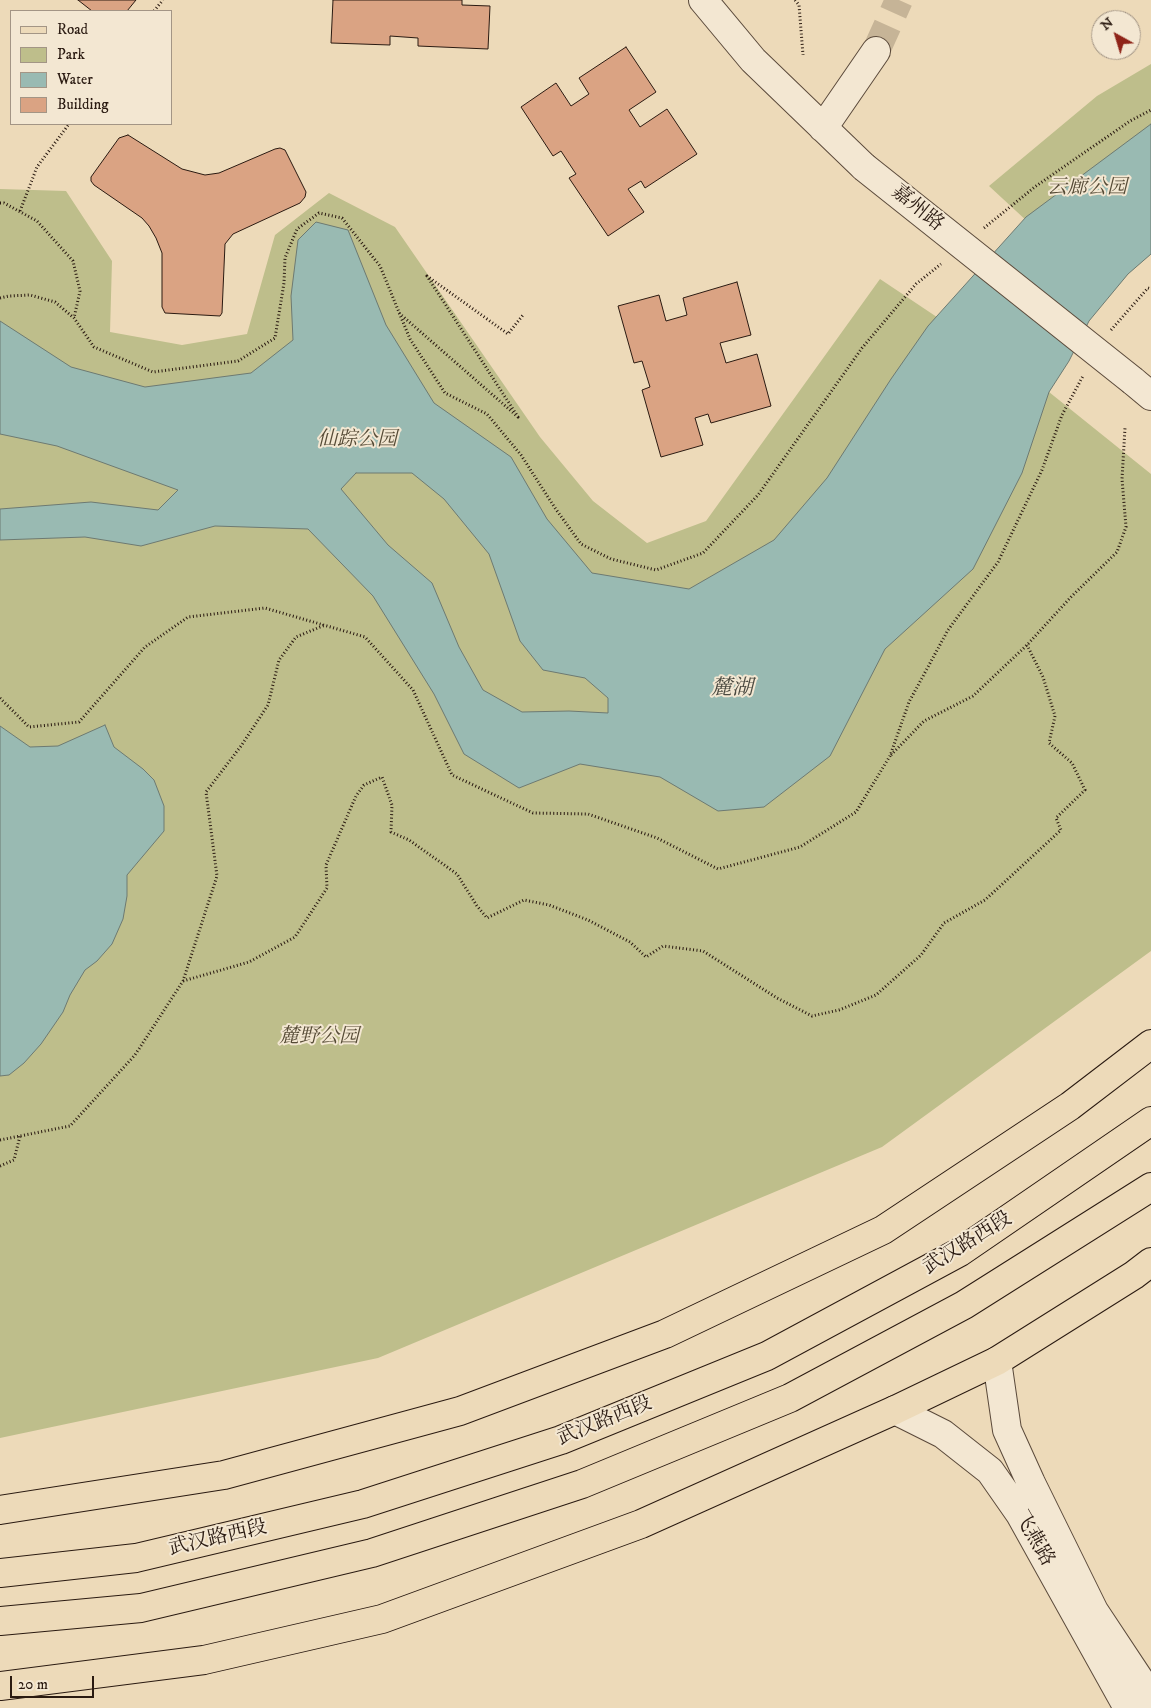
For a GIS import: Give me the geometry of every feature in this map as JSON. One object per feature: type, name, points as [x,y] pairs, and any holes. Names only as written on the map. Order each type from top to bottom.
[{"type":"main road","points":[[0,1510],[234,1473],[460,1411],[665,1334],[884,1230],[1070,1106],[1151,1044]]},
{"type":"main road","name":"武汉路西段","points":[[0,1573],[136,1558],[155,1554],[363,1504],[561,1440],[767,1356],[960,1252],[1151,1121]]},
{"type":"main road","points":[[0,1621],[141,1608],[372,1553],[582,1484],[790,1398],[964,1305],[1151,1188]]},
{"type":"main road","points":[[0,1686],[204,1660],[382,1619],[641,1524],[895,1410],[997,1361],[1134,1275],[1151,1262]]},
{"type":"street","name":"嘉州路","points":[[703,0],[753,60],[864,167],[1142,388]]},
{"type":"street","points":[[823,128],[876,51]]},
{"type":"street","name":"飞燕路","points":[[997,1361],[1007,1430],[1031,1483],[1094,1611],[1151,1697]]},
{"type":"street","name":"飞燕路","points":[[895,1410],[943,1434],[990,1471],[1020,1514],[1128,1708]]},
{"type":"path","points":[[795,0],[799,5],[803,55]]},
{"type":"path","points":[[983,229],[1036,186],[1130,121],[1151,110]]},
{"type":"path","points":[[20,211],[37,167],[68,125]]},
{"type":"path","points":[[0,203],[4,203],[37,220],[73,261],[80,291],[74,318]]},
{"type":"path","points":[[0,298],[30,295],[55,302],[74,318],[94,347],[153,372],[238,361],[275,338],[284,283],[285,258],[297,229],[320,213],[342,218],[380,266],[410,339],[445,393],[486,414],[521,455],[581,544],[611,560],[656,570],[703,553],[758,495],[862,348],[916,284],[946,260]]},
{"type":"path","points":[[399,312],[518,417],[427,276],[508,334],[523,315]]},
{"type":"path","points":[[1111,331],[1148,288],[1151,289]]},
{"type":"path","points":[[0,698],[29,727],[79,722],[145,647],[188,617],[265,608],[365,637],[413,690],[452,775],[533,813],[588,814],[657,838],[718,869],[800,847],[856,812],[890,756],[909,702],[948,630],[998,562],[1042,470],[1062,415],[1086,372]]},
{"type":"path","points":[[890,756],[924,721],[973,696],[1027,645],[1071,597],[1117,552],[1126,527],[1122,479],[1125,428]]},
{"type":"path","points":[[0,1140],[70,1126],[135,1055],[183,981],[217,876],[206,792],[241,746],[268,705],[279,660],[296,637],[325,625]]},
{"type":"path","points":[[183,981],[249,962],[295,937],[327,888],[326,864],[356,796],[364,785],[382,777],[392,805],[391,832],[410,840],[457,874],[477,906],[487,918],[524,900],[549,906],[588,920],[630,942],[646,958],[663,946],[703,952],[777,998],[812,1016],[839,1010],[876,995],[921,955],[944,923],[985,900],[1061,830],[1056,818],[1085,790],[1072,763],[1049,742],[1055,716],[1043,677],[1027,645]]},
{"type":"path","points":[[0,1166],[14,1160],[20,1136]]},
{"type":"green space","name":"云廊公园","points":[[1151,64],[1151,254],[1128,274],[1109,297],[989,186],[1097,96]]},
{"type":"green space","name":"麓野公园","points":[[0,189],[66,191],[112,261],[110,332],[182,345],[247,334],[275,235],[329,193],[395,227],[540,437],[593,501],[647,543],[706,521],[880,279],[1049,392],[1151,474],[1151,951],[882,1147],[378,1358],[0,1438]]},
{"type":"water","name":"麓湖","points":[[1151,124],[1151,254],[1128,274],[1089,321],[1069,361],[1049,392],[1022,473],[973,569],[885,649],[830,756],[764,807],[718,811],[660,777],[580,764],[519,788],[464,754],[434,694],[373,596],[308,529],[215,526],[141,546],[85,537],[0,540],[0,509],[91,502],[158,510],[178,490],[57,446],[0,434],[0,321],[71,367],[145,387],[251,373],[293,340],[291,296],[298,240],[316,222],[348,230],[386,325],[434,403],[511,457],[547,519],[592,573],[689,589],[774,540],[827,478],[928,326],[1026,217]],"holes":[[[356,473],[412,473],[444,499],[489,554],[520,641],[543,670],[585,678],[608,698],[608,713],[569,711],[522,712],[483,690],[459,647],[432,583],[388,545],[341,489]]]},
{"type":"water","points":[[105,725],[114,747],[154,780],[164,806],[164,831],[127,875],[127,896],[123,919],[112,944],[97,961],[85,970],[70,995],[63,1012],[41,1044],[24,1063],[9,1075],[0,1076],[0,726],[30,747],[58,746]]},
{"type":"building","points":[[78,0],[136,0],[128,10],[91,10]]},
{"type":"building","points":[[333,0],[462,0],[462,5],[490,6],[488,49],[418,46],[418,38],[390,36],[390,45],[331,43]]},
{"type":"building","points":[[626,47],[656,92],[629,110],[640,127],[667,109],[697,154],[645,188],[641,181],[628,189],[644,212],[608,236],[569,178],[576,174],[561,151],[553,156],[521,107],[556,83],[571,106],[589,94],[579,78]]},
{"type":"building","points":[[128,135],[182,169],[205,175],[219,173],[275,149],[285,150],[306,192],[305,197],[300,203],[233,234],[225,244],[222,313],[220,316],[165,313],[162,307],[162,253],[156,238],[142,218],[91,181],[91,177],[119,138]]},
{"type":"building","points":[[737,282],[751,335],[720,343],[726,363],[757,354],[771,406],[711,423],[708,414],[695,418],[703,445],[661,457],[642,390],[650,387],[642,361],[634,363],[618,306],[659,295],[666,321],[687,315],[683,298]]},
{"type":"tunnel","points":[[876,51],[899,0]]},
{"type":"park label","name":"仙踪公园","points":[[357,441]]}]
